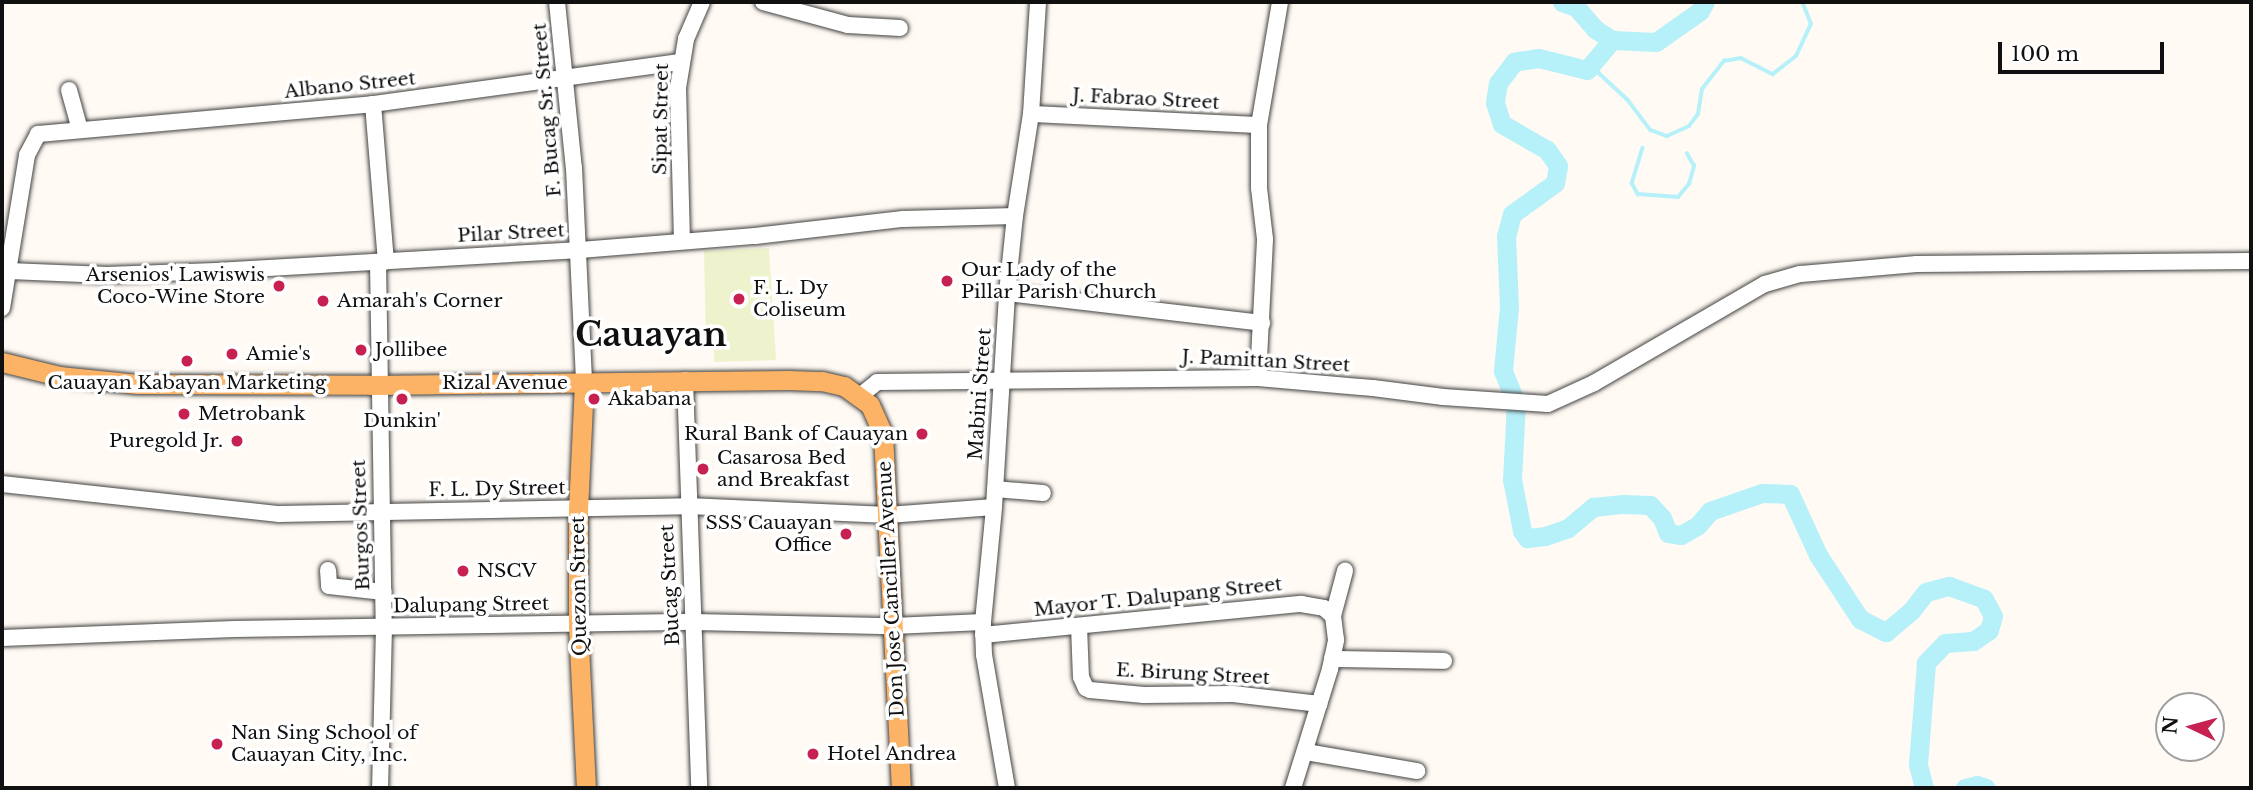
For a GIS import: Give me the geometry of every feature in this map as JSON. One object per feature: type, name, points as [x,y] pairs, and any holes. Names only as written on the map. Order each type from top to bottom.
[{"type":"main road","name":"Rizal Avenue","points":[[2,362],[95,381],[379,384],[822,381],[844,386],[860,396]]},
{"type":"main road","name":"Quezon Street","points":[[584,383],[578,508],[578,625],[586,788]]},
{"type":"main road","name":"Don Jose Canciller Avenue","points":[[860,396],[870,405],[883,434],[901,788]]},
{"type":"street","name":"F. Bucag Sr. Street","points":[[557,2],[580,250],[584,383]]},
{"type":"street","name":"Sipat Street","points":[[682,241],[678,88],[686,38],[702,2]]},
{"type":"street","points":[[763,2],[848,25],[900,28]]},
{"type":"street","name":"Mabini Street","points":[[1007,788],[983,629],[994,507],[1007,293],[1015,216],[1031,114],[1038,2]]},
{"type":"street","points":[[1258,378],[1265,239],[1259,188],[1259,125],[1280,2]]},
{"type":"street","name":"Albano Street","points":[[19,219],[29,146],[33,138],[44,132],[373,104],[681,62]]},
{"type":"street","points":[[69,90],[80,130]]},
{"type":"street","name":"Burgos Street","points":[[373,104],[382,261],[379,384],[384,627],[380,788]]},
{"type":"street","name":"J. Fabrao Street","points":[[1031,114],[1259,125]]},
{"type":"street","points":[[2,213],[19,219],[2,308]]},
{"type":"street","name":"Pilar Street","points":[[9,271],[107,275],[382,261],[580,250],[903,219],[1015,216]]},
{"type":"street","name":"J. Pamittan Street","points":[[1002,380],[1258,378],[1527,404],[1560,401],[1765,284],[1801,274],[1917,264],[2251,261]]},
{"type":"street","points":[[1007,293],[1262,323]]},
{"type":"street","name":"Bucag Street","points":[[685,380],[699,788]]},
{"type":"street","points":[[860,396],[877,382],[1002,380]]},
{"type":"street","name":"F. L. Dy Street","points":[[2,484],[279,514],[688,506],[888,515],[994,507]]},
{"type":"street","points":[[995,489],[1043,493]]},
{"type":"street","points":[[328,570],[329,586],[384,592]]},
{"type":"street","points":[[1293,788],[1332,659],[1336,640],[1333,616],[1345,571]]},
{"type":"street","name":"Mayor T. Dalupang Street","points":[[983,629],[1079,626],[1301,604],[1324,608],[1333,616]]},
{"type":"street","name":"Dalupang Street","points":[[2,638],[384,627],[694,622],[983,629]]},
{"type":"street","name":"E. Birung Street","points":[[1079,626],[1080,677],[1090,690],[1143,695],[1233,694],[1319,704]]},
{"type":"street","points":[[1332,659],[1444,661]]},
{"type":"street","points":[[1306,752],[1417,771]]},
{"type":"green space","name":"F. L. Dy Coliseum","points":[[769,248],[776,360],[714,362],[714,348],[706,347],[704,251]]},
{"type":"waterway","points":[[1562,2],[1576,7],[1595,29],[1612,40],[1656,42],[1700,11],[1705,2]]},
{"type":"waterway","points":[[1587,70],[1599,73],[1628,100],[1651,130],[1667,136],[1689,126],[1698,114],[1702,89],[1724,61],[1741,58],[1773,74],[1796,56],[1811,24],[1802,2]]},
{"type":"waterway","points":[[1612,40],[1587,70],[1538,58],[1514,62],[1498,83],[1495,103],[1502,124],[1547,150],[1558,166],[1555,183],[1512,214],[1506,236],[1509,307],[1503,371],[1516,403],[1512,479],[1522,531],[1527,538],[1545,536],[1568,528],[1593,507],[1623,504],[1650,505],[1662,518],[1668,533],[1681,535],[1698,525],[1710,511],[1762,493],[1790,494],[1818,555],[1860,619],[1886,632],[1911,611],[1926,592],[1949,586],[1984,599],[1993,616],[1989,630],[1973,641],[1945,643],[1926,663],[1918,765],[1924,788]]},
{"type":"waterway","points":[[1643,148],[1632,183],[1638,194],[1678,197],[1689,184],[1694,166],[1687,154]]},
{"type":"waterway","points":[[1965,788],[1977,785],[1986,788]]},
{"type":"place","name":"Our Lady of the Pillar Parish Church","points":[[947,281]]},
{"type":"place","name":"Arsenios' Lawiswis Coco-Wine Store","points":[[279,286]]},
{"type":"place","name":"F. L. Dy Coliseum","points":[[739,299]]},
{"type":"place","name":"Amarah's Corner","points":[[323,301]]},
{"type":"place","name":"Jollibee","points":[[361,350]]},
{"type":"place","name":"Amie's","points":[[232,354]]},
{"type":"place","name":"Cauayan Kabayan Marketing","points":[[187,361]]},
{"type":"place","name":"Dunkin'","points":[[402,399]]},
{"type":"place","name":"Akabana","points":[[594,399]]},
{"type":"place","name":"Metrobank","points":[[184,414]]},
{"type":"place","name":"Rural Bank of Cauayan","points":[[922,434]]},
{"type":"place","name":"Puregold Jr.","points":[[237,441]]},
{"type":"place","name":"Casarosa Bed and Breakfast","points":[[703,469]]},
{"type":"place","name":"SSS Cauayan Office","points":[[846,534]]},
{"type":"place","name":"NSCV","points":[[463,571]]},
{"type":"place","name":"Nan Sing School of Cauayan City, Inc.","points":[[217,744]]},
{"type":"place","name":"Hotel Andrea","points":[[813,754]]},
{"type":"district","name":"Cauayan","points":[[651,335]]}]
